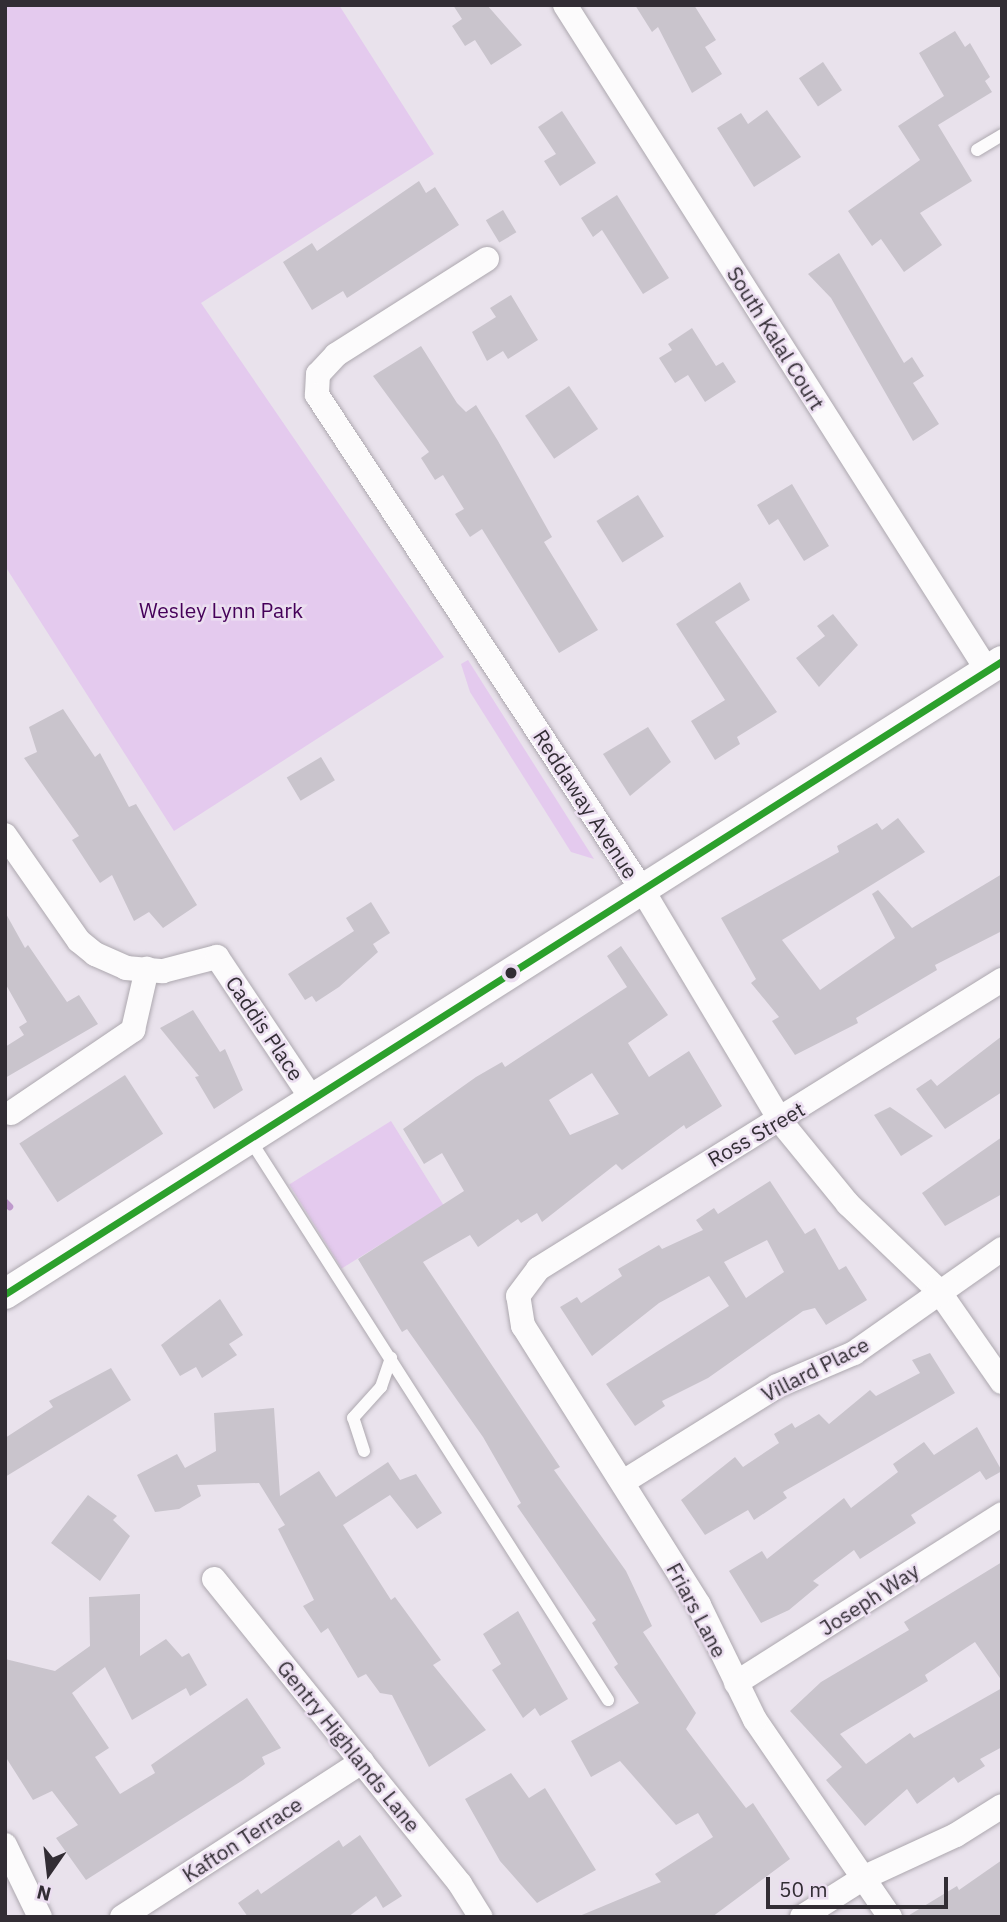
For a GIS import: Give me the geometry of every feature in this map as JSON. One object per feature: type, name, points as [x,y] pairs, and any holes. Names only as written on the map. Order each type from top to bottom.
[{"type":"street","name":"South Kalal Court","points":[[565,5],[995,665]]},
{"type":"street","name":"Reddaway Avenue","points":[[487,260],[335,355],[318,374],[317,395],[643,891],[781,1122],[848,1204],[938,1290],[1002,1382]]},
{"type":"street","points":[[5,1294],[995,665]]},
{"type":"street","points":[[5,835],[79,941],[126,968],[147,970],[133,1030],[11,1113]]},
{"type":"street","name":"Caddis Place","points":[[147,970],[217,957],[312,1098]]},
{"type":"street","name":"Ross Street","points":[[518,1296],[538,1269],[750,1135],[781,1122],[1002,980]]},
{"type":"street","name":"Villard Place","points":[[623,1482],[777,1386],[854,1353],[938,1290],[1002,1250]]},
{"type":"street","name":"Friars Lane","points":[[518,1296],[523,1326],[699,1605],[736,1683],[830,1833],[865,1877],[890,1917]]},
{"type":"street","name":"Joseph Way","points":[[736,1683],[1002,1514]]},
{"type":"street","name":"Gentry Highlands Lane","points":[[214,1579],[362,1762],[481,1917]]},
{"type":"street","name":"Kafton Terrace","points":[[122,1917],[362,1762]]},
{"type":"street","points":[[802,1917],[865,1877],[956,1835],[1002,1806]]},
{"type":"street","points":[[5,1845],[40,1917]]},
{"type":"lane","points":[[977,150],[1002,135]]},
{"type":"lane","points":[[249,1138],[608,1700]]},
{"type":"lane","points":[[364,1451],[353,1418],[381,1387],[391,1358]]},
{"type":"green space","name":"Wesley Lynn Park","points":[[5,5],[339,5],[434,154],[201,303],[444,657],[174,831],[5,566]]},
{"type":"green space","points":[[468,660],[594,859],[571,852],[470,692],[461,664]]},
{"type":"green space","points":[[391,1121],[443,1205],[342,1269],[289,1185]]},
{"type":"building","points":[[453,5],[487,5],[522,45],[491,65],[475,40],[465,46],[452,26],[462,19]]},
{"type":"building","points":[[635,5],[694,5],[716,40],[705,47],[722,74],[692,93],[658,27],[652,32]]},
{"type":"building","points":[[955,31],[965,47],[970,43],[990,77],[985,81],[992,92],[938,125],[972,181],[920,213],[942,245],[904,272],[881,239],[872,246],[848,211],[920,160],[898,126],[944,96],[919,53]]},
{"type":"building","points":[[823,62],[842,90],[818,106],[799,78]]},
{"type":"building","points":[[767,110],[801,157],[754,187],[717,128],[741,113],[748,124]]},
{"type":"building","points":[[562,111],[596,163],[560,186],[544,161],[556,154],[538,127]]},
{"type":"building","points":[[419,181],[426,193],[435,187],[459,225],[347,298],[343,291],[312,310],[283,262],[312,243],[317,251]]},
{"type":"building","points":[[617,195],[669,278],[643,294],[602,230],[593,237],[581,218]]},
{"type":"building","points":[[503,210],[516,232],[499,243],[486,220]]},
{"type":"building","points":[[839,253],[904,363],[912,357],[924,376],[913,383],[939,424],[913,441],[831,298],[808,274]]},
{"type":"building","points":[[511,295],[538,340],[508,359],[503,351],[487,361],[472,332],[496,317],[490,308]]},
{"type":"building","points":[[692,328],[716,366],[723,362],[736,382],[705,402],[688,375],[675,383],[659,358],[672,350],[668,344]]},
{"type":"building","points":[[421,346],[457,403],[466,412],[476,405],[552,537],[544,542],[598,630],[559,653],[482,529],[470,537],[455,514],[464,509],[443,475],[435,480],[421,458],[429,452],[373,376]]},
{"type":"building","points":[[569,386],[598,429],[554,459],[525,416]]},
{"type":"building","points":[[792,484],[829,546],[804,561],[778,519],[769,525],[757,505]]},
{"type":"building","points":[[638,495],[664,537],[622,563],[596,521]]},
{"type":"building","points":[[740,582],[750,600],[715,622],[777,712],[737,737],[740,744],[715,760],[691,721],[725,700],[676,624]]},
{"type":"building","points":[[833,614],[858,645],[819,687],[796,658],[825,636],[817,626]]},
{"type":"building","points":[[63,709],[95,757],[100,753],[129,807],[136,804],[197,905],[163,928],[149,912],[134,921],[112,875],[100,883],[72,840],[79,836],[24,758],[37,752],[29,727]]},
{"type":"building","points":[[648,727],[671,762],[630,796],[603,754]]},
{"type":"building","points":[[321,757],[335,780],[301,801],[287,778]]},
{"type":"building","points":[[898,818],[925,852],[782,940],[820,990],[895,938],[872,894],[878,890],[912,928],[1002,874],[1002,931],[935,965],[937,970],[856,1018],[858,1023],[795,1055],[772,1021],[779,1017],[751,983],[756,979],[721,918],[839,852],[837,846],[877,823],[882,830]]},
{"type":"building","points":[[371,902],[390,933],[373,944],[378,952],[339,987],[316,1002],[312,996],[305,1000],[288,974],[354,931],[346,918]]},
{"type":"building","points":[[5,912],[25,948],[28,945],[67,1002],[79,995],[98,1024],[5,1078],[5,1047],[24,1035],[19,1027],[27,1022],[5,983]]},
{"type":"building","points":[[621,946],[668,1015],[628,1043],[649,1077],[689,1051],[722,1106],[686,1129],[684,1125],[622,1170],[616,1164],[542,1222],[537,1213],[521,1223],[518,1219],[478,1247],[470,1235],[423,1262],[560,1467],[554,1470],[626,1571],[652,1626],[643,1632],[696,1713],[686,1729],[746,1808],[753,1803],[790,1859],[712,1917],[577,1917],[661,1882],[655,1874],[713,1837],[698,1813],[676,1825],[620,1761],[591,1777],[571,1741],[639,1703],[614,1667],[618,1664],[592,1623],[596,1620],[517,1506],[521,1503],[483,1437],[407,1329],[402,1332],[358,1259],[464,1191],[442,1153],[424,1164],[403,1129],[476,1077],[502,1062],[505,1067],[627,987],[607,956]],"holes":[[[592,1073],[619,1114],[570,1135],[549,1100]]]},
{"type":"building","points":[[193,1010],[220,1052],[225,1049],[243,1090],[214,1109],[195,1077],[199,1076],[160,1028]]},
{"type":"building","points":[[1002,1036],[1002,1092],[945,1129],[916,1089],[931,1079],[937,1086]]},
{"type":"building","points":[[125,1075],[163,1134],[57,1202],[19,1144]]},
{"type":"building","points":[[890,1107],[933,1136],[901,1156],[874,1115]]},
{"type":"building","points":[[1002,1137],[1002,1194],[945,1226],[922,1193]]},
{"type":"building","points":[[770,1181],[805,1234],[815,1228],[839,1270],[846,1266],[867,1300],[826,1325],[815,1308],[803,1311],[708,1378],[662,1401],[665,1406],[635,1426],[606,1384],[729,1306],[709,1276],[659,1303],[592,1356],[560,1307],[577,1297],[581,1303],[622,1276],[618,1269],[659,1245],[662,1249],[703,1230],[696,1220],[714,1208],[718,1214]],"holes":[[[767,1240],[784,1272],[746,1298],[724,1262]]]},
{"type":"building","points":[[220,1299],[243,1335],[229,1344],[237,1355],[202,1378],[196,1367],[180,1376],[161,1345]]},
{"type":"building","points":[[930,1353],[955,1393],[783,1492],[787,1498],[754,1520],[748,1510],[705,1535],[681,1500],[735,1457],[743,1467],[779,1443],[774,1434],[792,1423],[795,1428],[819,1414],[829,1424],[870,1390],[876,1396],[920,1373],[912,1360]]},
{"type":"building","points":[[111,1368],[131,1400],[5,1477],[5,1438],[53,1407],[49,1401]]},
{"type":"building","points":[[274,1408],[280,1496],[319,1471],[336,1497],[388,1462],[400,1480],[416,1474],[442,1513],[417,1529],[390,1495],[343,1525],[391,1600],[395,1597],[441,1660],[433,1665],[486,1730],[429,1767],[392,1695],[380,1693],[366,1674],[358,1678],[328,1628],[321,1633],[303,1606],[314,1600],[278,1529],[285,1525],[259,1483],[197,1485],[201,1496],[179,1509],[155,1512],[137,1475],[177,1454],[185,1468],[216,1451],[214,1413]]},
{"type":"building","points":[[977,1427],[1002,1471],[986,1480],[980,1471],[911,1515],[916,1523],[860,1559],[854,1550],[813,1581],[819,1585],[789,1610],[761,1623],[729,1571],[762,1551],[767,1559],[844,1498],[851,1508],[898,1472],[893,1464],[924,1442],[934,1455]]},
{"type":"building","points":[[88,1495],[117,1516],[113,1520],[130,1536],[100,1581],[51,1543]]},
{"type":"building","points":[[1002,1562],[1002,1681],[975,1642],[925,1675],[928,1681],[840,1734],[866,1764],[910,1733],[914,1738],[1002,1688],[1002,1747],[980,1759],[985,1766],[958,1783],[954,1777],[917,1804],[907,1789],[865,1826],[826,1780],[842,1767],[790,1711],[821,1682],[909,1630],[904,1622]]},
{"type":"building","points":[[140,1594],[140,1656],[166,1639],[182,1657],[189,1653],[207,1685],[190,1696],[186,1688],[132,1720],[105,1667],[72,1693],[109,1748],[95,1757],[120,1794],[155,1773],[151,1765],[247,1698],[281,1748],[262,1757],[265,1764],[243,1780],[86,1880],[56,1838],[78,1825],[52,1791],[33,1800],[5,1756],[5,1659],[55,1671],[90,1646],[89,1597]]},
{"type":"building","points":[[518,1611],[568,1699],[540,1716],[535,1708],[523,1718],[492,1670],[501,1664],[483,1634]]},
{"type":"building","points":[[511,1773],[529,1798],[545,1788],[596,1870],[537,1903],[500,1861],[465,1799]]},
{"type":"building","points":[[360,1835],[402,1896],[383,1908],[376,1896],[348,1917],[248,1917],[238,1903],[258,1889],[261,1894],[339,1840],[343,1847]]},
{"type":"building","points":[[1002,1860],[1002,1917],[906,1917],[957,1886],[959,1890]]},
{"type":"waterway","points":[[5,1202],[9,1206]]},
{"type":"transit line","points":[[5,1294],[1002,661]]}]
